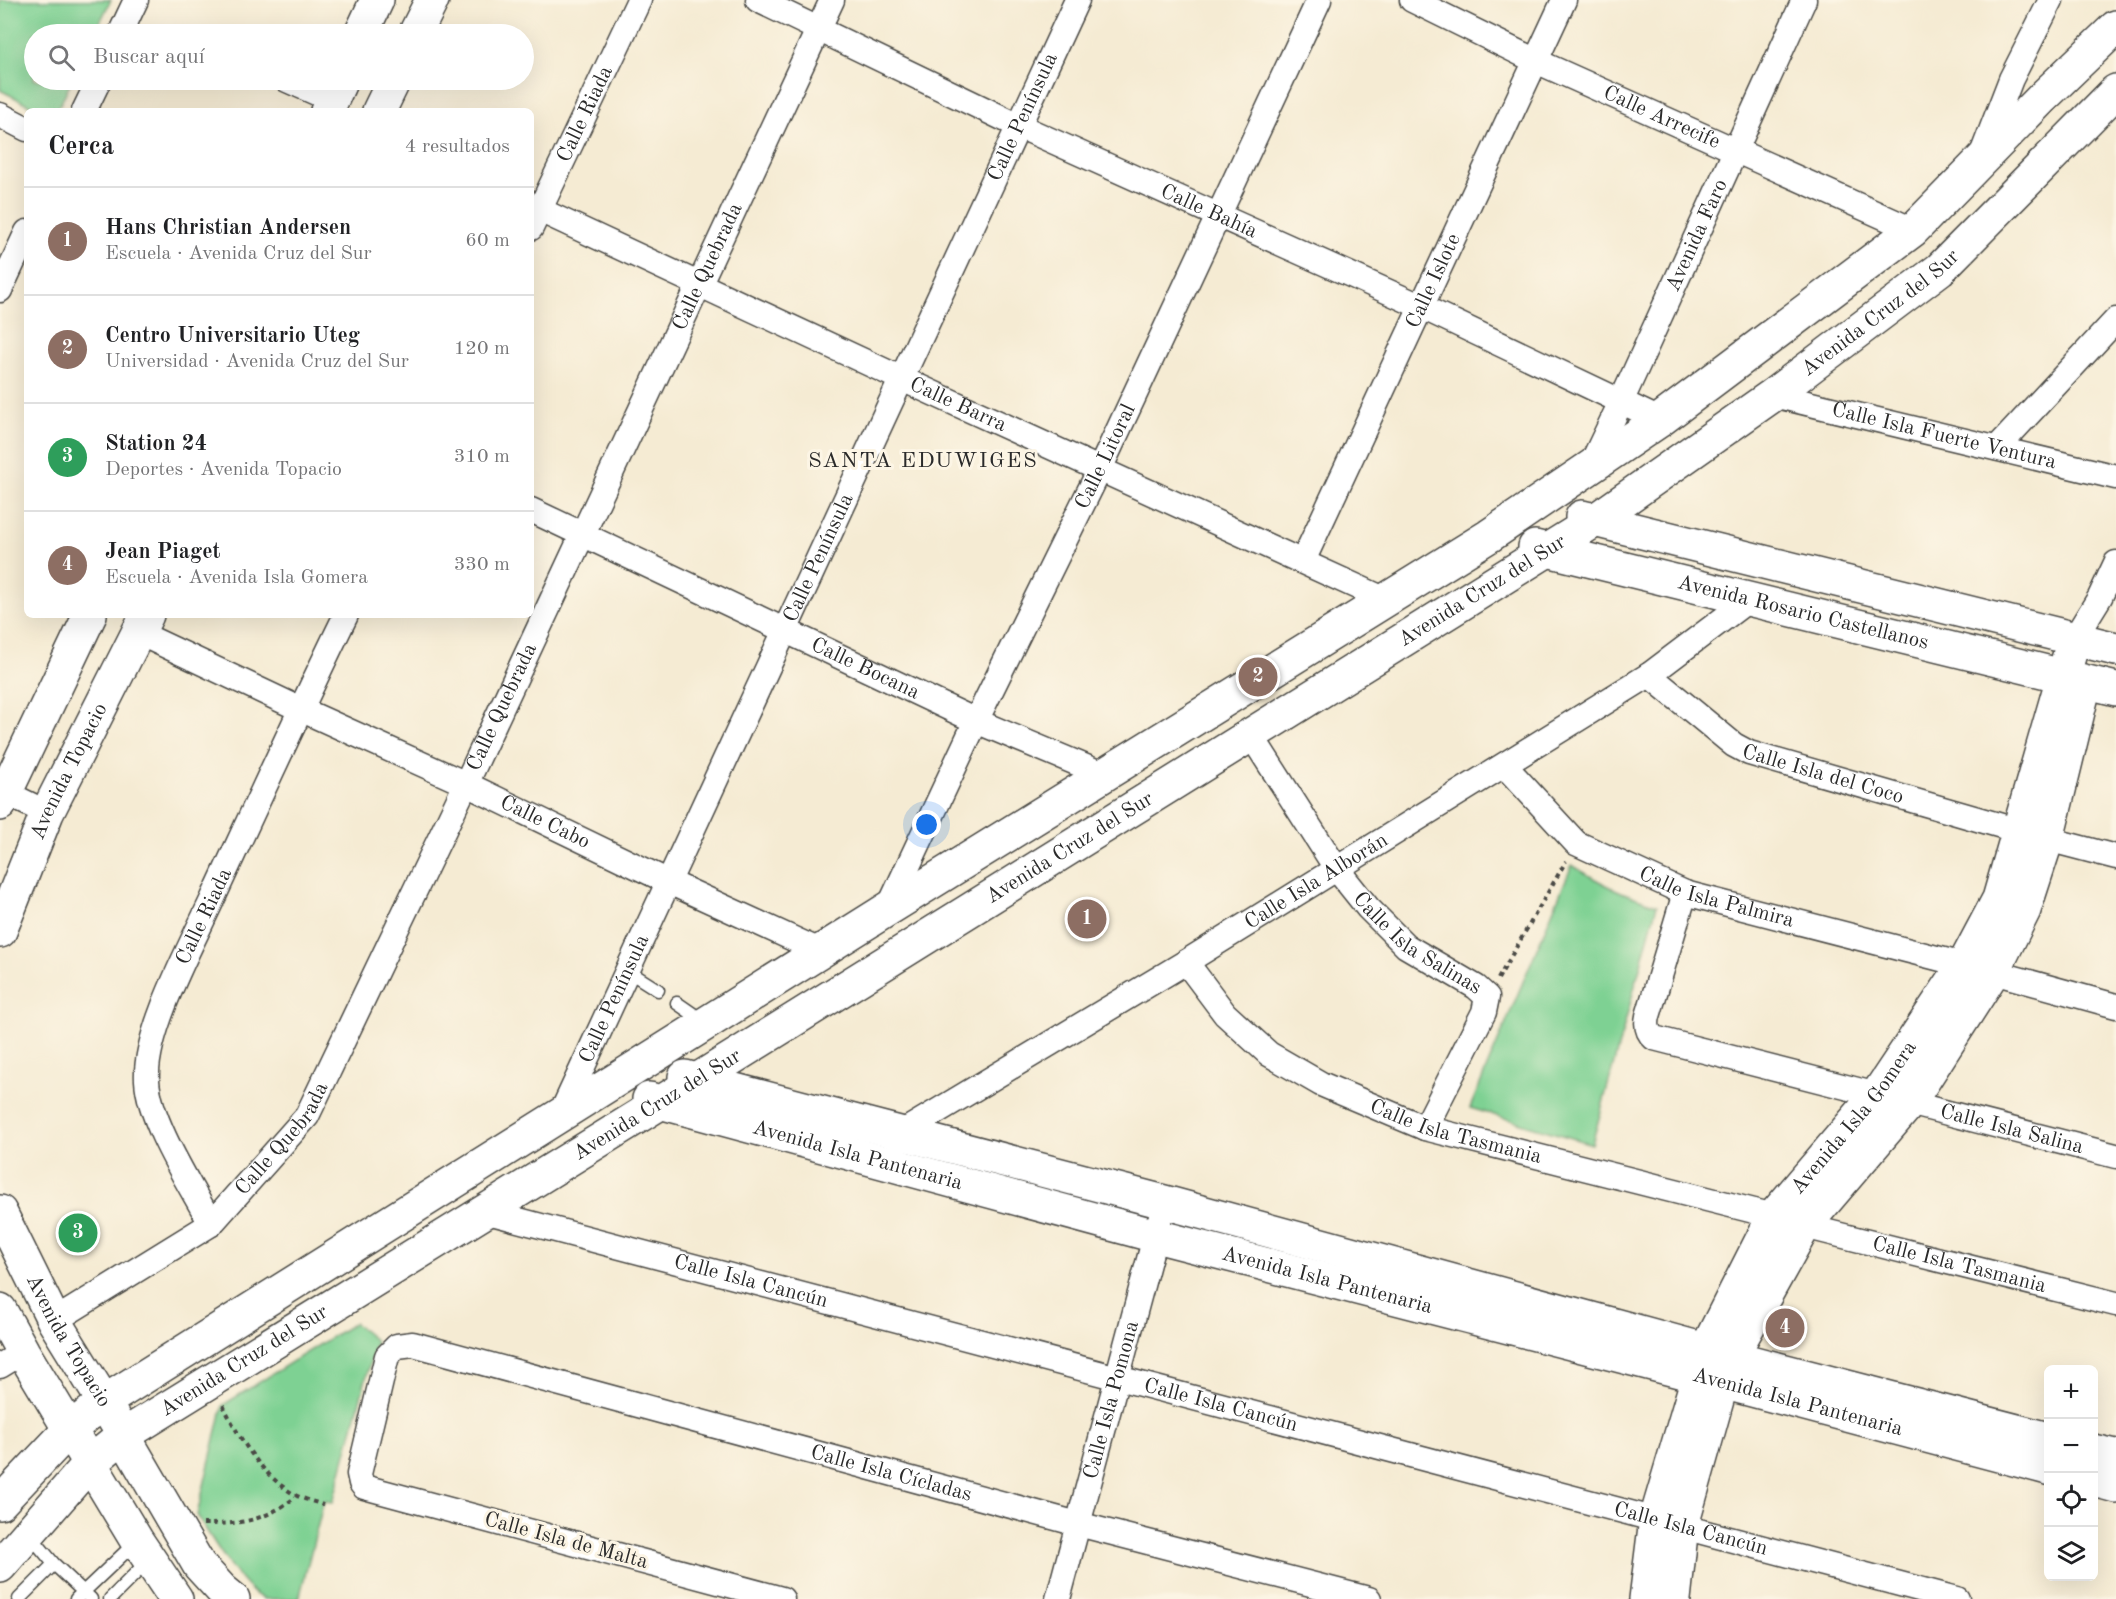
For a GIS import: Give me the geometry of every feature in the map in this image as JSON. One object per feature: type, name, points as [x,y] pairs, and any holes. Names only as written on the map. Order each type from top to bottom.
[{"type":"street","points":[[125,24],[136,0]]},
{"type":"street","points":[[366,24],[377,0]]},
{"type":"street","points":[[420,24],[432,0]]},
{"type":"street","name":"Calle Riada","points":[[534,215],[639,0]]},
{"type":"street","name":"Calle Bahía","points":[[758,0],[1019,126],[1420,306],[1660,420]]},
{"type":"street","name":"Calle Quebrada","points":[[54,1321],[211,1224],[307,1116],[466,784],[832,0]]},
{"type":"street","name":"Calle Península","points":[[560,1116],[1077,0]]},
{"type":"street","name":"Calle Litoral","points":[[888,909],[975,721],[1100,469],[1319,0]]},
{"type":"street","name":"Calle Arrecife","points":[[1412,0],[1536,61],[1913,230]]},
{"type":"street","name":"Calle Islote","points":[[1303,561],[1564,0]]},
{"type":"street","name":"Avenida Faro","points":[[1588,469],[1621,402],[1804,0]]},
{"type":"street","points":[[1979,164],[2011,79],[2051,0]]},
{"type":"street","name":"Avenida Cruz del Sur","points":[[0,1503],[70,1429],[104,1402],[888,909],[1489,536],[1660,420],[1913,230],[2100,40],[2116,27]]},
{"type":"street","points":[[85,108],[94,90]]},
{"type":"street","points":[[314,90],[333,97]]},
{"type":"street","points":[[380,108],[389,90]]},
{"type":"street","name":"Avenida Cruz del Sur","points":[[0,1566],[90,1463],[124,1435],[1594,521],[1773,395],[1940,269],[2112,100]]},
{"type":"street","points":[[0,115],[24,127]]},
{"type":"street","name":"Calle Barra","points":[[534,215],[700,285],[1386,600]]},
{"type":"street","points":[[0,290],[24,238]]},
{"type":"street","points":[[1997,448],[2116,320]]},
{"type":"street","name":"Calle Isla Fuerte Ventura","points":[[1773,395],[2116,477]]},
{"type":"street","name":"Avenida Rosario Castellanos","points":[[1537,504],[1594,521],[2094,644]]},
{"type":"street","name":"Calle Bocana","points":[[534,511],[975,721],[1105,776]]},
{"type":"street","name":"Avenida Rosario Castellanos","points":[[1489,536],[1751,598],[2116,689]]},
{"type":"street","points":[[2094,644],[2100,597],[2116,563]]},
{"type":"street","name":"Calle Isla Alborán","points":[[901,1133],[1186,962],[1505,766],[1649,675],[1751,598]]},
{"type":"street","points":[[47,813],[2,796],[89,618]]},
{"type":"street","name":"Calle Riada","points":[[211,1224],[158,1123],[147,1082],[152,1041],[173,985],[300,709],[345,618]]},
{"type":"street","name":"Calle Cabo","points":[[143,624],[300,709],[466,784],[669,882],[822,952]]},
{"type":"street","name":"Avenida Topacio","points":[[0,931],[47,813],[143,624]]},
{"type":"street","name":"Avenida Isla Gomera","points":[[1646,1599],[1714,1366],[1774,1215],[1910,1103],[2011,904],[2033,835],[2075,679],[2094,644]]},
{"type":"street","name":"Calle Isla del Coco","points":[[1649,675],[1734,745],[1749,753],[2116,857]]},
{"type":"street","name":"Calle Isla Salinas","points":[[1251,735],[1336,868],[1368,908],[1406,945],[1476,987],[1487,998]]},
{"type":"street","name":"Calle Isla Palmira","points":[[1505,766],[1576,843],[1685,893],[2116,1006]]},
{"type":"street","points":[[1685,893],[1648,1016],[1648,1030],[1654,1038],[1877,1095]]},
{"type":"street","name":"Calle Isla Tasmania","points":[[1186,962],[1225,1014],[1269,1054],[1321,1084],[1425,1128],[1774,1215]]},
{"type":"street","name":"Avenida Isla Gomera","points":[[1714,1366],[1804,1226],[1877,1095],[1978,969]]},
{"type":"street","points":[[1425,1128],[1484,1012],[1487,998]]},
{"type":"street","name":"Avenida Isla Pantenaria","points":[[642,1064],[1164,1202],[2044,1466]]},
{"type":"street","name":"Avenida Isla Pantenaria","points":[[606,1088],[1156,1236],[1714,1366],[2044,1438]]},
{"type":"street","name":"Calle Isla Salina","points":[[1910,1103],[2116,1156]]},
{"type":"street","points":[[891,1165],[901,1133]]},
{"type":"street","name":"Calle Isla Pomona","points":[[1058,1599],[1164,1202]]},
{"type":"street","name":"Avenida Topacio","points":[[0,1212],[54,1321],[124,1435],[199,1565],[233,1599]]},
{"type":"street","name":"Calle Isla Cancún","points":[[484,1212],[1957,1599]]},
{"type":"street","name":"Calle Isla Tasmania","points":[[1804,1226],[2116,1304]]},
{"type":"street","name":"Avenida Topacio","points":[[0,1310],[11,1359],[70,1429],[169,1595]]},
{"type":"street","name":"Calle Isla Cícladas","points":[[359,1474],[387,1356],[397,1346],[414,1344],[1078,1524],[1369,1599]]},
{"type":"street","points":[[2098,1452],[2116,1456]]},
{"type":"street","name":"Calle Isla de Malta","points":[[359,1474],[361,1483],[369,1489],[782,1599]]},
{"type":"street","points":[[2098,1481],[2116,1486]]},
{"type":"street","name":"Avenida Isla Gomera","points":[[1669,1522],[1674,1599]]},
{"type":"lane","points":[[628,971],[658,990]]},
{"type":"lane","points":[[677,1003],[707,1023]]},
{"type":"lane","points":[[29,1533],[84,1597],[143,1551]]},
{"type":"lane","points":[[110,1599],[143,1551]]},
{"type":"lane","points":[[19,1599],[54,1564]]},
{"type":"path","points":[[1487,998],[1576,843]]},
{"type":"path","points":[[223,1405],[242,1441],[264,1470],[297,1496],[323,1505]]},
{"type":"path","points":[[202,1524],[240,1523],[257,1519],[273,1512],[297,1496]]},
{"type":"green space","points":[[0,0],[111,0],[99,24],[24,24],[24,90],[67,90],[58,108],[35,108],[0,90]]},
{"type":"green space","points":[[1572,865],[1613,888],[1657,905],[1592,1144],[1470,1108]]},
{"type":"green space","points":[[354,1323],[376,1341],[333,1502],[324,1501],[299,1599],[265,1599],[257,1595],[237,1575],[197,1515],[223,1405]]},
{"type":"place","name":"Centro Universitario Uteg","points":[[1258,677]]},
{"type":"place","name":"Hans Christian Andersen","points":[[1087,919]]},
{"type":"place","name":"Station 24","points":[[78,1233]]},
{"type":"place","name":"Jean Piaget","points":[[1785,1328]]},
{"type":"district","name":"SANTA EDUWIGES","points":[[923,461]]}]
